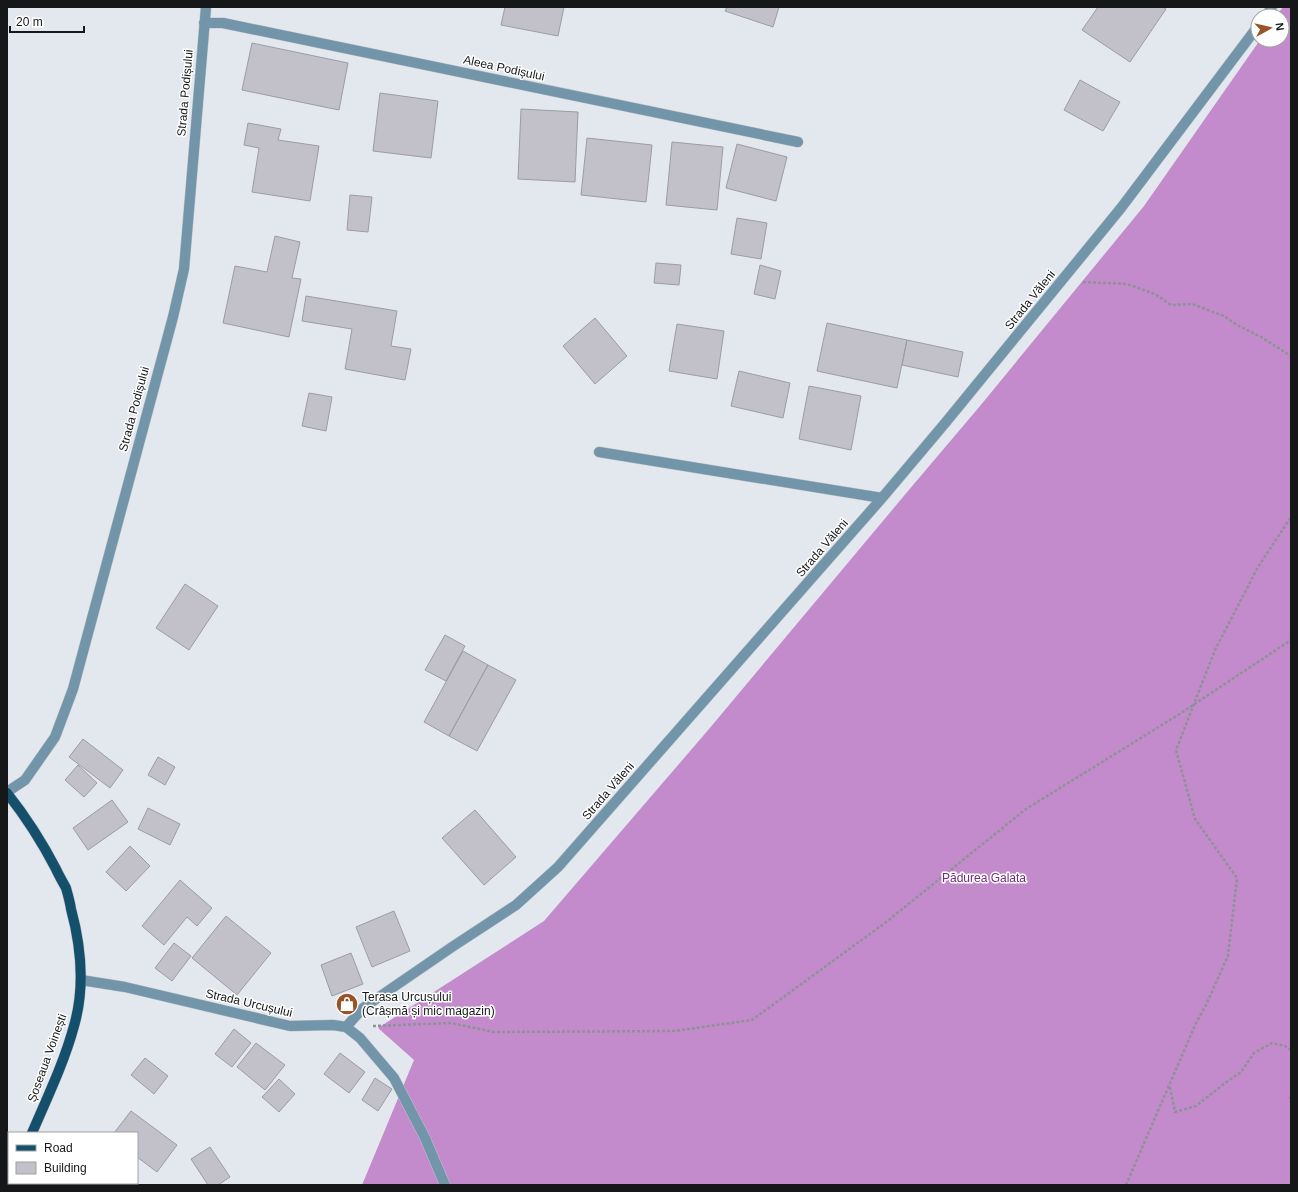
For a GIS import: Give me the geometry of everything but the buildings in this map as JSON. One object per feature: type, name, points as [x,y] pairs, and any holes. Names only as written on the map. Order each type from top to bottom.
[{"type":"main road","name":"Șoseaua Voinești","points":[[7,793],[29,822],[49,854],[66,888],[76,927],[79,954],[79,1002],[74,1025],[56,1076],[32,1132]]},
{"type":"street","name":"Strada Podișului","points":[[7,793],[25,780],[55,737],[73,689],[173,317],[184,269],[206,7]]},
{"type":"street","name":"Aleea Podișului","points":[[204,23],[223,23],[798,142]]},
{"type":"street","name":"Strada Văleni","points":[[346,1027],[363,1008],[516,905],[558,867],[882,498],[946,422],[1121,208],[1250,37]]},
{"type":"street","points":[[599,452],[882,498]]},
{"type":"street","name":"Strada Urcușului","points":[[80,980],[125,987],[290,1026],[333,1025],[346,1027]]},
{"type":"street","points":[[346,1027],[360,1038],[394,1078],[425,1138],[445,1185]]},
{"type":"path","points":[[1062,280],[1127,284],[1155,294],[1171,305],[1192,304],[1224,316],[1291,356]]},
{"type":"path","points":[[1126,1185],[1196,1023],[1205,1008],[1228,956],[1237,878],[1195,819],[1176,750],[1215,650],[1258,567],[1291,517]]},
{"type":"path","points":[[346,1027],[451,1023],[494,1032],[675,1031],[752,1020],[885,923],[1026,809],[1193,706],[1291,640]]},
{"type":"path","points":[[1170,1086],[1175,1112],[1196,1106],[1241,1072],[1254,1053],[1272,1043],[1285,1046],[1291,1050]]},
{"type":"path","points":[[1291,1096],[1291,1102]]},
{"type":"green space","name":"Pădurea Galata","points":[[1291,7],[1291,1185],[362,1185],[414,1060],[378,1028],[544,921],[709,729],[980,406],[1144,206],[1254,48],[1290,48],[1290,8],[1282,8]]},
{"type":"place","name":"Terasa Urcușului (Crâșmă și mic magazin)","points":[[347,1004]]}]
